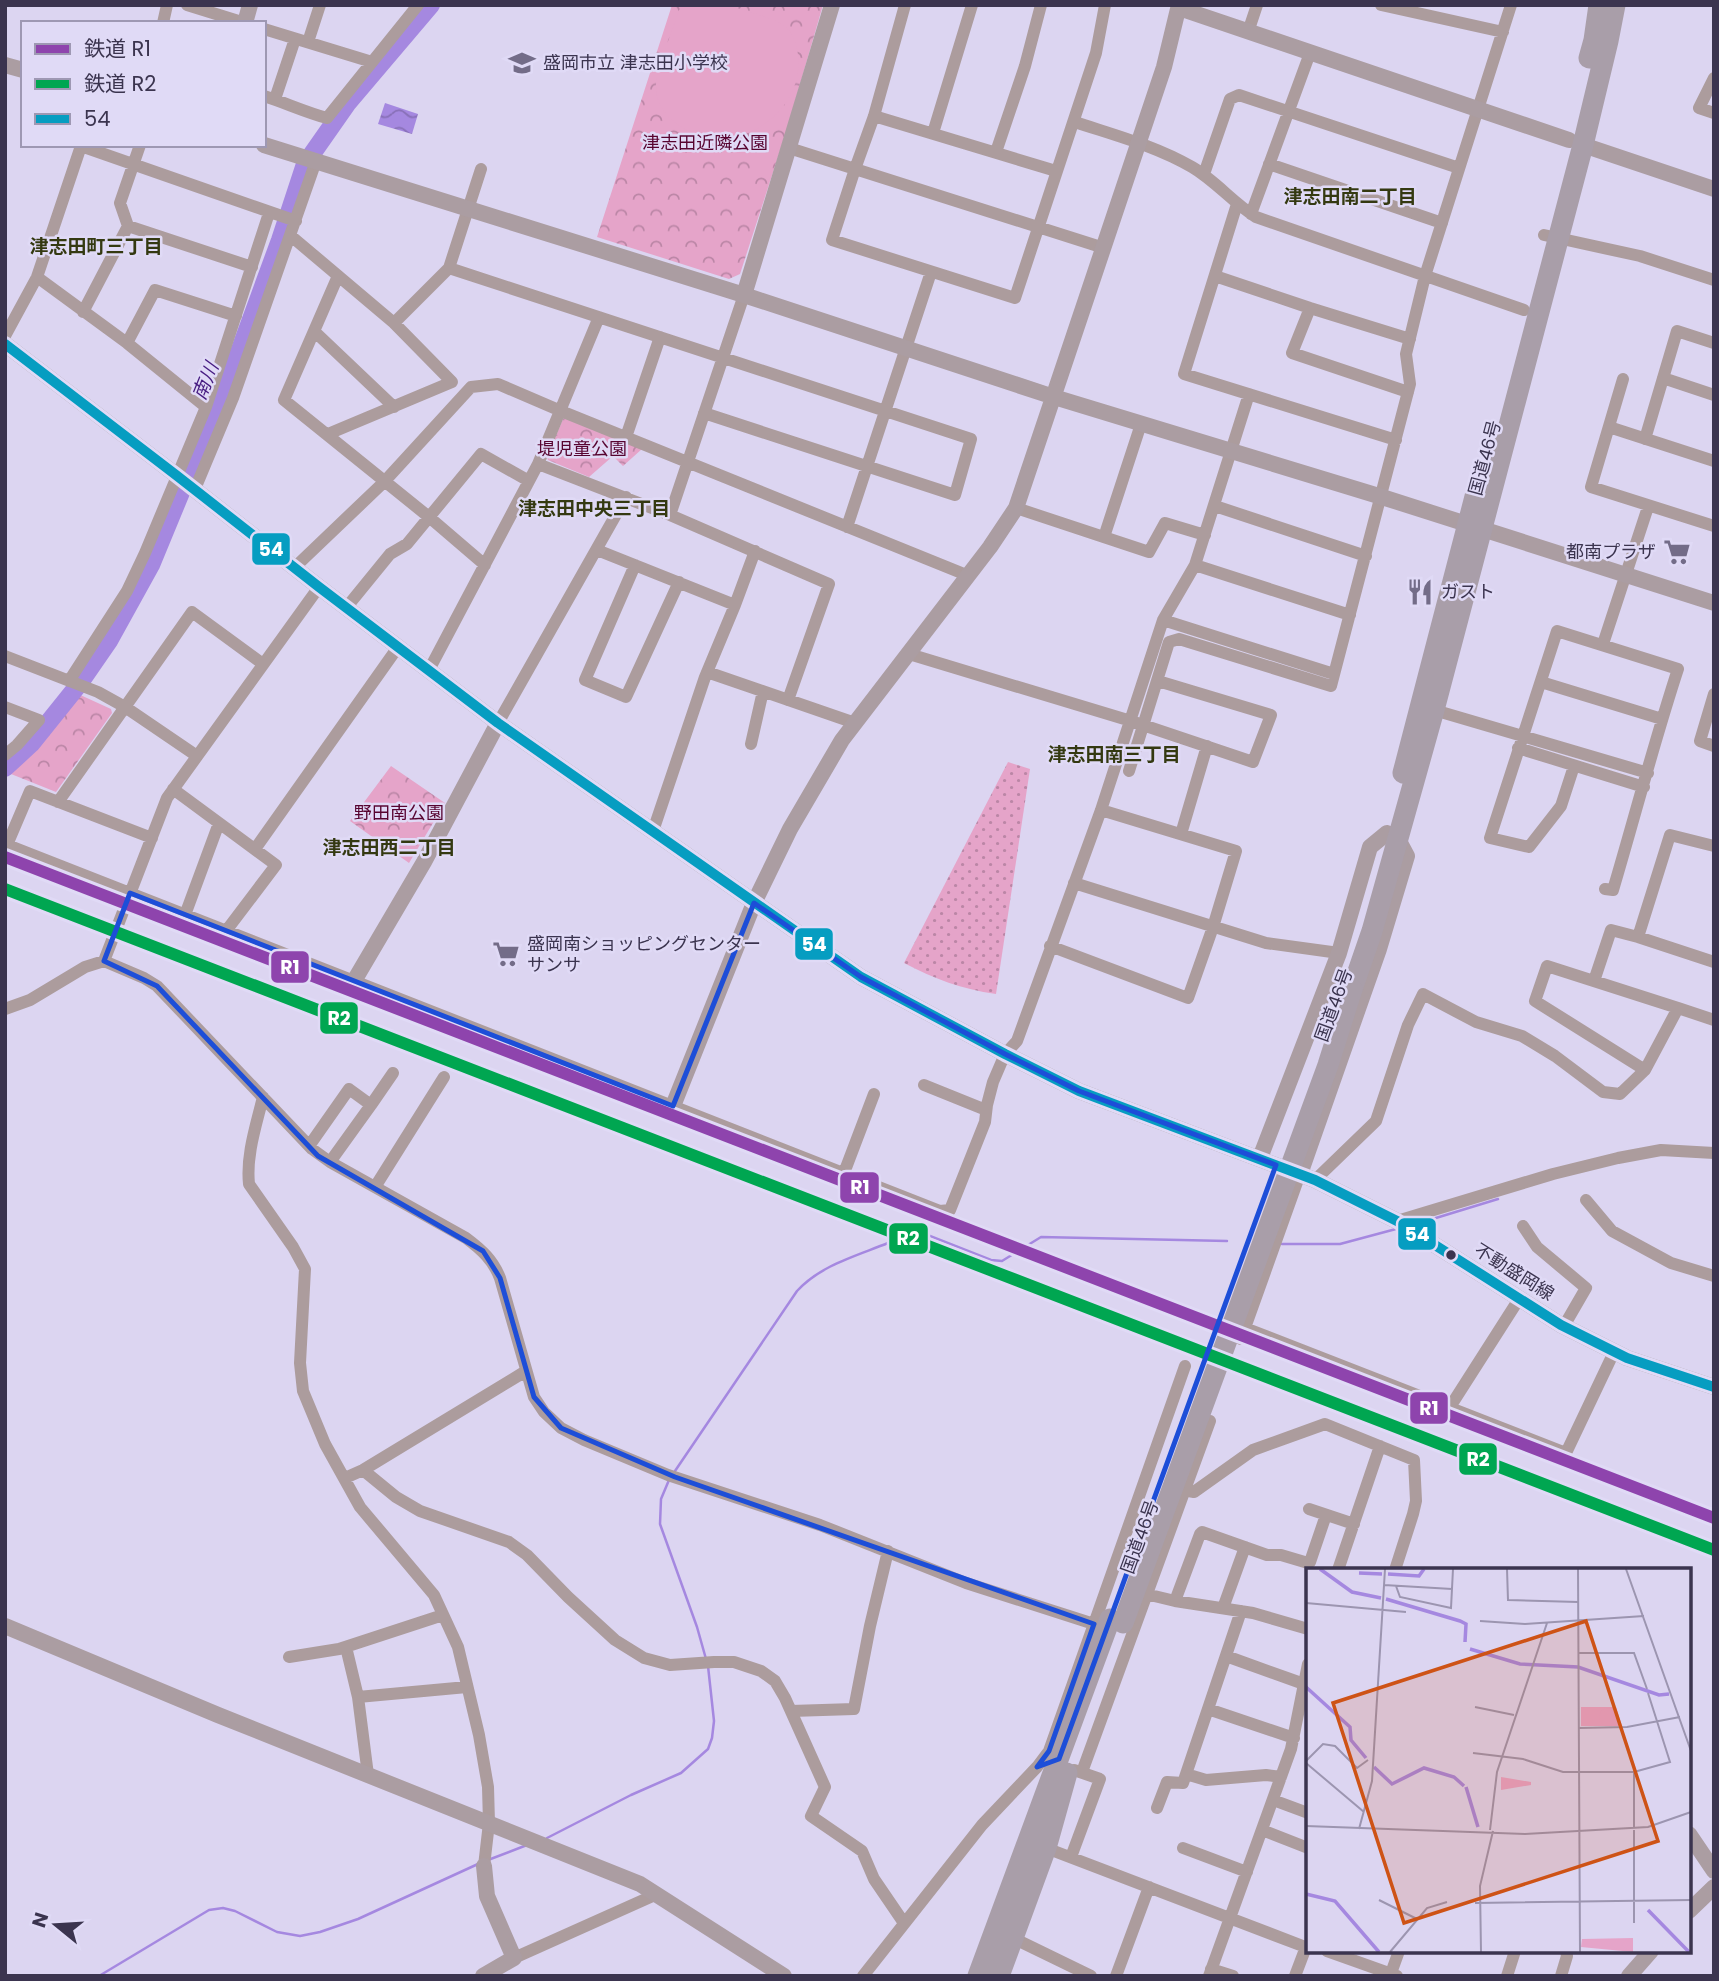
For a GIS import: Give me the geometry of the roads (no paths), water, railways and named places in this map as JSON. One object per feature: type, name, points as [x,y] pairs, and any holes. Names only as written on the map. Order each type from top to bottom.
[{"type":"highway","name":"国道46号","points":[[1576,143],[1598,5]]},
{"type":"highway","name":"国道46号","points":[[999,1976],[1046,1847],[1109,1622],[1328,1065],[1347,988],[1372,931],[1393,837],[1550,237],[1608,41],[1615,5]]},
{"type":"highway","name":"国道46号","points":[[1393,837],[1434,710],[1524,310],[1550,237]]},
{"type":"highway","name":"国道46号","points":[[978,1976],[1070,1766]]},
{"type":"street","points":[[187,5],[239,21]]},
{"type":"street","points":[[308,42],[320,5]]},
{"type":"street","points":[[295,38],[270,98],[327,118],[418,5]]},
{"type":"street","points":[[670,515],[744,295],[832,5]]},
{"type":"street","points":[[905,5],[874,116],[832,240],[1015,298],[1056,171],[1075,122],[1096,53],[1105,5]]},
{"type":"street","points":[[933,133],[972,5]]},
{"type":"street","points":[[996,152],[1025,65],[1041,5]]},
{"type":"street","points":[[1248,32],[1257,5]]},
{"type":"street","points":[[1381,5],[1503,32]]},
{"type":"street","points":[[152,838],[30,791],[6,845],[940,1211],[950,1210],[985,1122],[993,1082],[1005,1054],[1017,1041],[1101,810],[1137,723],[1158,681],[1169,642],[1179,639],[1331,686],[1410,384],[1406,355],[1425,276],[1511,5]]},
{"type":"street","points":[[673,1106],[754,903],[796,818],[828,762],[969,576],[1016,509],[1164,67],[1179,7],[1714,189]]},
{"type":"street","points":[[266,30],[372,62]]},
{"type":"street","points":[[1251,214],[1310,53]]},
{"type":"street","points":[[1714,78],[1699,108],[1714,113]]},
{"type":"street","points":[[1204,174],[1230,99],[1239,95],[1459,168]]},
{"type":"street","points":[[874,116],[1056,171]]},
{"type":"street","points":[[1075,122],[1176,158],[1204,174],[1256,218],[1524,310]]},
{"type":"street","points":[[266,146],[744,295],[905,350],[1475,526],[1714,603]]},
{"type":"street","points":[[5,336],[37,277],[81,147]]},
{"type":"street","points":[[84,147],[296,221]]},
{"type":"street","points":[[83,312],[128,226],[120,203],[139,147]]},
{"type":"street","points":[[789,148],[1104,248]]},
{"type":"street","points":[[195,489],[233,398],[316,161]]},
{"type":"street","points":[[1269,164],[1442,223]]},
{"type":"street","points":[[394,323],[449,268],[481,169]]},
{"type":"street","points":[[1237,204],[1184,374],[1396,440]]},
{"type":"street","points":[[69,681],[127,591],[145,553],[206,407],[269,213]]},
{"type":"street","points":[[128,226],[252,267]]},
{"type":"street","points":[[291,236],[394,323],[452,382],[328,434]]},
{"type":"street","points":[[1550,237],[1640,256],[1714,280]]},
{"type":"street","points":[[449,268],[971,439],[955,495],[704,414]]},
{"type":"street","points":[[847,527],[931,272]]},
{"type":"street","points":[[338,276],[284,400],[485,565]]},
{"type":"street","points":[[1215,276],[1409,339]]},
{"type":"street","points":[[37,277],[127,343],[206,407]]},
{"type":"street","points":[[127,343],[155,290],[236,316]]},
{"type":"street","points":[[1310,308],[1292,354],[1408,392]]},
{"type":"street","points":[[429,670],[538,464],[599,317]]},
{"type":"street","points":[[314,331],[394,407]]},
{"type":"street","points":[[1645,439],[1677,331],[1714,343]]},
{"type":"street","points":[[626,438],[660,337]]},
{"type":"street","name":"不動盛岡線","points":[[5,344],[498,723],[861,977],[1079,1091],[1307,1177],[1403,1225],[1519,1299],[1614,1352],[1714,1387]]},
{"type":"street","points":[[1662,378],[1714,395]]},
{"type":"street","points":[[1623,379],[1591,487],[1714,526]]},
{"type":"street","points":[[295,568],[384,482],[471,387],[498,384],[969,576]]},
{"type":"street","points":[[1129,771],[1137,723],[1163,621],[1195,565],[1249,394]]},
{"type":"street","points":[[1104,537],[1141,424]]},
{"type":"street","points":[[1609,427],[1714,461]]},
{"type":"street","points":[[346,608],[390,554],[407,544],[481,454],[529,481]]},
{"type":"street","points":[[538,464],[670,515],[829,584],[788,700]]},
{"type":"street","points":[[354,981],[424,862],[498,723],[626,497]]},
{"type":"street","points":[[1214,506],[1366,556]]},
{"type":"street","points":[[1603,644],[1648,506]]},
{"type":"street","points":[[1016,509],[1149,552],[1165,523],[1205,535]]},
{"type":"street","points":[[597,550],[735,605]]},
{"type":"street","points":[[653,831],[707,672],[755,551]]},
{"type":"street","points":[[635,565],[585,680],[626,698],[679,582]]},
{"type":"street","points":[[1195,565],[1350,615]]},
{"type":"street","points":[[104,961],[167,798],[319,587]]},
{"type":"street","points":[[58,802],[192,612],[263,664]]},
{"type":"street","points":[[1163,621],[1334,674]]},
{"type":"street","points":[[1574,766],[1561,806],[1528,847],[1490,838],[1557,631],[1678,669],[1613,890],[1605,889]]},
{"type":"street","points":[[255,849],[398,647]]},
{"type":"street","points":[[909,654],[1137,723],[1253,762],[1271,715],[1158,681]]},
{"type":"street","points":[[5,656],[98,692],[197,757]]},
{"type":"street","points":[[707,672],[855,723]]},
{"type":"street","points":[[1541,682],[1662,719]]},
{"type":"street","points":[[751,744],[763,691]]},
{"type":"street","points":[[1714,694],[1700,741],[1714,746]]},
{"type":"street","points":[[5,707],[39,720],[5,755]]},
{"type":"street","points":[[1434,710],[1520,742],[1574,766],[1644,787]]},
{"type":"street","points":[[1520,742],[1648,773]]},
{"type":"street","points":[[1181,834],[1207,746]]},
{"type":"street","points":[[173,789],[276,865],[226,932]]},
{"type":"street","points":[[1050,946],[1188,998],[1236,851],[1101,810]]},
{"type":"street","points":[[185,915],[219,823]]},
{"type":"street","points":[[1638,937],[1670,835],[1714,846]]},
{"type":"street","points":[[1260,1158],[1339,953],[1370,847],[1393,837],[1407,856],[1380,949],[1307,1177],[1243,1333],[1450,1407],[1566,1452],[1614,1352]]},
{"type":"street","points":[[1074,883],[1266,943],[1339,953]]},
{"type":"street","points":[[1594,981],[1611,930],[1714,962]]},
{"type":"street","points":[[5,1009],[30,1000],[85,967],[104,961],[157,986],[309,1146],[330,1162],[466,1238],[495,1264],[534,1397],[544,1412],[561,1428],[672,1476],[820,1525],[966,1583],[1109,1622]]},
{"type":"street","points":[[1646,1070],[1535,1001],[1547,965],[1714,1020]]},
{"type":"street","points":[[1307,1177],[1376,1121],[1408,1025],[1423,994],[1476,1022],[1522,1036],[1555,1056],[1602,1092],[1620,1094],[1646,1070],[1678,1008]]},
{"type":"street","points":[[330,1162],[393,1073]]},
{"type":"street","points":[[375,1187],[444,1077]]},
{"type":"street","points":[[924,1085],[986,1110]]},
{"type":"street","points":[[309,1146],[349,1089],[371,1105]]},
{"type":"street","points":[[844,1173],[874,1094]]},
{"type":"street","points":[[262,1097],[250,1150],[249,1185],[293,1247],[305,1269],[300,1363],[303,1391],[326,1444],[360,1507],[434,1595],[458,1647],[488,1787],[489,1823],[484,1863],[487,1896],[514,1958]]},
{"type":"street","points":[[1403,1225],[1553,1174],[1618,1157],[1661,1150],[1714,1153]]},
{"type":"street","points":[[1586,1200],[1612,1231],[1671,1263],[1714,1276]]},
{"type":"street","points":[[1523,1226],[1537,1247],[1586,1287],[1564,1326]]},
{"type":"street","points":[[1450,1407],[1519,1299]]},
{"type":"street","points":[[863,1976],[982,1825],[1049,1751],[1109,1622],[1185,1366]]},
{"type":"street","points":[[345,1478],[363,1470],[526,1371]]},
{"type":"street","points":[[1070,1766],[1146,1594],[1210,1421]]},
{"type":"street","points":[[1183,1490],[1194,1492],[1253,1450],[1325,1424],[1414,1460],[1416,1501],[1396,1568]]},
{"type":"street","points":[[1339,1568],[1381,1446]]},
{"type":"street","points":[[363,1470],[396,1497],[420,1511],[509,1542],[527,1555],[615,1640],[644,1658],[670,1665],[734,1662],[761,1671],[775,1681],[825,1787],[811,1816],[862,1851],[874,1879],[904,1923]]},
{"type":"street","points":[[1308,1509],[1353,1524]]},
{"type":"street","points":[[1175,1601],[1202,1532],[1267,1555],[1281,1555],[1308,1563],[1326,1515]]},
{"type":"street","points":[[1223,1608],[1245,1547]]},
{"type":"street","points":[[791,1711],[854,1709],[888,1551]]},
{"type":"street","points":[[1146,1594],[1270,1617],[1306,1628]]},
{"type":"street","points":[[1157,1808],[1167,1782],[1181,1784],[1186,1774],[1241,1611]]},
{"type":"street","points":[[289,1657],[346,1647],[443,1615]]},
{"type":"street","points":[[5,1626],[640,1884],[784,1976]]},
{"type":"street","points":[[346,1647],[358,1697],[368,1775]]},
{"type":"street","points":[[1226,1656],[1304,1684]]},
{"type":"street","points":[[1233,1976],[1210,1972],[1282,1777],[1294,1738],[1306,1674]]},
{"type":"street","points":[[358,1697],[467,1687]]},
{"type":"street","points":[[1208,1709],[1294,1738]]},
{"type":"street","points":[[1037,1767],[1045,1762],[1070,1766],[1100,1779],[1071,1857]]},
{"type":"street","points":[[1186,1774],[1206,1780],[1266,1775],[1282,1777]]},
{"type":"street","points":[[1273,1800],[1306,1812]]},
{"type":"street","points":[[1262,1830],[1306,1847]]},
{"type":"street","points":[[1691,1837],[1714,1871]]},
{"type":"street","points":[[1046,1847],[1306,1947]]},
{"type":"street","points":[[1183,1848],[1247,1872]]},
{"type":"street","points":[[1691,1909],[1714,1887]]},
{"type":"street","points":[[1116,1976],[1149,1888]]},
{"type":"street","points":[[483,1976],[514,1958],[657,1894]]},
{"type":"street","points":[[1013,1938],[1091,1976]]},
{"type":"street","points":[[1295,1976],[1306,1949]]},
{"type":"street","points":[[1332,1953],[1393,1975],[1398,1953]]},
{"type":"street","points":[[1507,1976],[1514,1953]]},
{"type":"street","points":[[1561,1976],[1566,1953]]},
{"type":"street","points":[[1635,1973],[1650,1953]]},
{"type":"water","points":[[385,103],[418,114],[412,134],[378,124]]},
{"type":"waterway","name":"南川","points":[[5,768],[31,744],[80,683],[109,641],[151,565],[239,352],[305,164],[347,104],[431,5]]},
{"type":"waterway","points":[[1413,1225],[1498,1199]]},
{"type":"waterway","points":[[896,1234],[900,1228],[907,1227],[991,1260],[1002,1261],[1041,1237],[1227,1241]]},
{"type":"waterway","points":[[1282,1244],[1340,1244],[1396,1229]]},
{"type":"waterway","points":[[675,1471],[797,1291],[828,1268],[888,1243]]},
{"type":"waterway","points":[[669,1480],[661,1499],[660,1524],[706,1659]]},
{"type":"waterway","points":[[547,1838],[681,1773],[708,1749],[714,1721],[708,1666]]},
{"type":"waterway","points":[[488,1860],[527,1845]]},
{"type":"waterway","points":[[99,1976],[209,1910],[223,1908],[235,1911],[277,1932],[300,1936],[358,1919],[478,1864]]},
{"type":"rail line","name":"R1","points":[[5,857],[1714,1518]]},
{"type":"rail line","name":"R2","points":[[5,889],[1714,1550]]},
{"type":"place","name":"盛岡市立 津志田小学校","points":[[522,63]]},
{"type":"place","name":"都南プラザ","points":[[1677,552]]},
{"type":"place","name":"ガスト","points":[[1420,592]]},
{"type":"place","name":"盛岡南ショッピングセンター サンサ","points":[[506,954]]},
{"type":"district","name":"津志田南二丁目","points":[[1350,196]]},
{"type":"district","name":"津志田町三丁目","points":[[96,246]]},
{"type":"district","name":"津志田中央三丁目","points":[[594,508]]},
{"type":"district","name":"津志田南三丁目","points":[[1114,754]]},
{"type":"district","name":"津志田西二丁目","points":[[389,847]]},
{"type":"park label","name":"津志田近隣公園","points":[[705,143]]},
{"type":"park label","name":"堤児童公園","points":[[582,449]]},
{"type":"park label","name":"野田南公園","points":[[399,813]]}]
